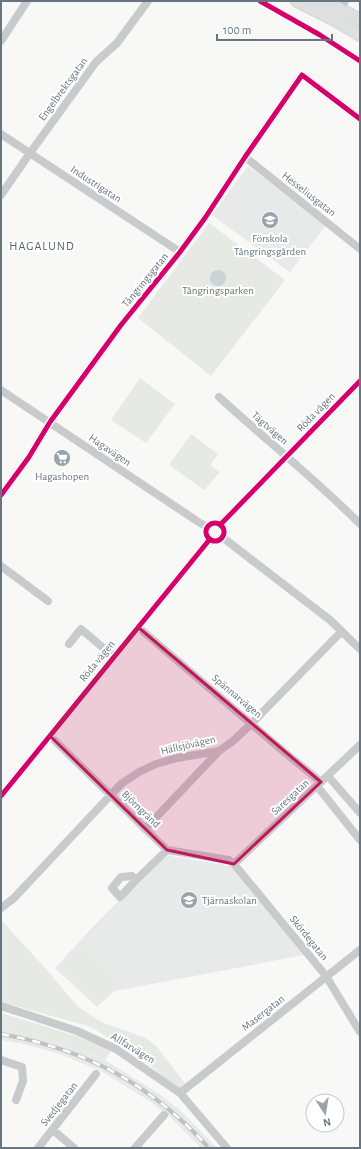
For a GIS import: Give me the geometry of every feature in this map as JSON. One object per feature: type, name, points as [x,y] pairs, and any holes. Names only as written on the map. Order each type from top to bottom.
[{"type":"highway","points":[[298,1],[340,10],[360,35]]},
{"type":"highway","points":[[324,1],[360,20]]},
{"type":"street","points":[[1,41],[27,1]]},
{"type":"street","name":"Engelbrektsgatan","points":[[1,195],[96,62],[117,43],[148,1]]},
{"type":"street","name":"Tångringsgatan","points":[[1,495],[29,457],[50,422],[121,325],[180,252],[205,218],[302,75],[360,119]]},
{"type":"street","name":"Industrigatan","points":[[1,134],[180,252]]},
{"type":"street","name":"Hesseliusgatan","points":[[245,157],[360,249]]},
{"type":"street","name":"Röda vägen","points":[[220,525],[360,381]]},
{"type":"street","name":"Hagavägen","points":[[1,390],[208,527]]},
{"type":"street","name":"Tägtvägen","points":[[219,397],[359,522]]},
{"type":"street","points":[[215,524],[220,525],[223,529],[222,537],[215,541],[210,539],[206,534],[208,527],[215,524]]},
{"type":"street","points":[[222,537],[342,631],[360,649]]},
{"type":"street","name":"Röda vägen","points":[[1,796],[210,539]]},
{"type":"street","points":[[1,566],[48,602]]},
{"type":"street","name":"Spännarvägen","points":[[138,627],[252,723],[319,784],[360,840]]},
{"type":"street","points":[[69,644],[81,629],[114,657]]},
{"type":"street","name":"Hällsjövägen","points":[[1,908],[14,898],[121,784],[156,764],[177,758],[219,751],[252,723],[342,631]]},
{"type":"street","name":"Björngränd","points":[[50,736],[167,850]]},
{"type":"street","name":"Saresgatan","points":[[234,864],[360,745]]},
{"type":"street","points":[[145,829],[219,751]]},
{"type":"street","points":[[328,776],[360,813]]},
{"type":"street","points":[[136,880],[167,850],[229,860],[234,864]]},
{"type":"street","name":"Skördegatan","points":[[234,864],[326,976],[360,1032]]},
{"type":"street","name":"Masergatan","points":[[180,1093],[360,950]]},
{"type":"street","name":"Allfarvägen","points":[[1,1006],[78,1031],[116,1049],[180,1093],[227,1148]]},
{"type":"street","points":[[1,1060],[22,1067],[23,1080],[16,1100]]},
{"type":"street","name":"Svedjegatan","points":[[38,1148],[96,1074]]},
{"type":"street","points":[[135,1148],[164,1115]]},
{"type":"street","points":[[53,1130],[74,1148]]},
{"type":"highlighted area","points":[[138,627],[321,782],[234,864],[167,850],[50,736]]},
{"type":"shaded area","name":"Förskola Tångringsgården","points":[[248,166],[327,224],[290,272],[212,215]]},
{"type":"shaded area","points":[[218,270],[224,272],[226,278],[224,284],[218,286],[212,284],[210,278],[212,272]]},
{"type":"shaded area","name":"Tjärnaskolan","points":[[164,855],[231,866],[304,955],[115,991],[97,1007],[55,968],[86,934]]},
{"type":"shaded area","points":[[1,1028],[60,1042],[105,1060],[155,1091],[179,1109],[217,1148],[201,1148],[171,1118],[148,1100],[99,1070],[57,1053],[1,1040]]},
{"type":"green space","name":"Tångringsparken","points":[[209,223],[285,280],[211,376],[138,318]]},
{"type":"green space","points":[[140,378],[175,404],[146,443],[111,420]]},
{"type":"green space","points":[[191,434],[218,454],[210,465],[220,472],[204,490],[169,465]]},
{"type":"green space","points":[[1,920],[47,970],[77,1006],[104,1023],[146,1038],[157,1047],[187,1086],[177,1090],[144,1060],[91,1027],[1,1002]]},
{"type":"green space","points":[[82,946],[118,982],[99,1003],[62,968]]},
{"type":"green space","points":[[1,1013],[76,1036],[111,1051],[105,1060],[54,1041],[1,1028]]},
{"type":"railway","points":[[1,1034],[61,1049],[115,1073],[164,1105],[187,1125],[209,1148]]},
{"type":"cycle path","points":[[260,1],[320,35],[360,61]]},
{"type":"cycle path","points":[[1,495],[29,457],[50,422],[121,325],[180,252],[205,218],[302,75],[360,119]]},
{"type":"cycle path","points":[[220,525],[360,381]]},
{"type":"cycle path","points":[[215,523],[221,526],[224,532],[221,538],[215,541],[209,538],[206,532],[209,526],[215,523]]},
{"type":"cycle path","points":[[1,796],[210,539]]},
{"type":"place","name":"Förskola Tångringsgården","points":[[270,220]]},
{"type":"place","name":"Hagashopen","points":[[62,458]]},
{"type":"place","name":"Tjärnaskolan","points":[[189,900]]},
{"type":"district","name":"HAGALUND","points":[[42,246]]}]
